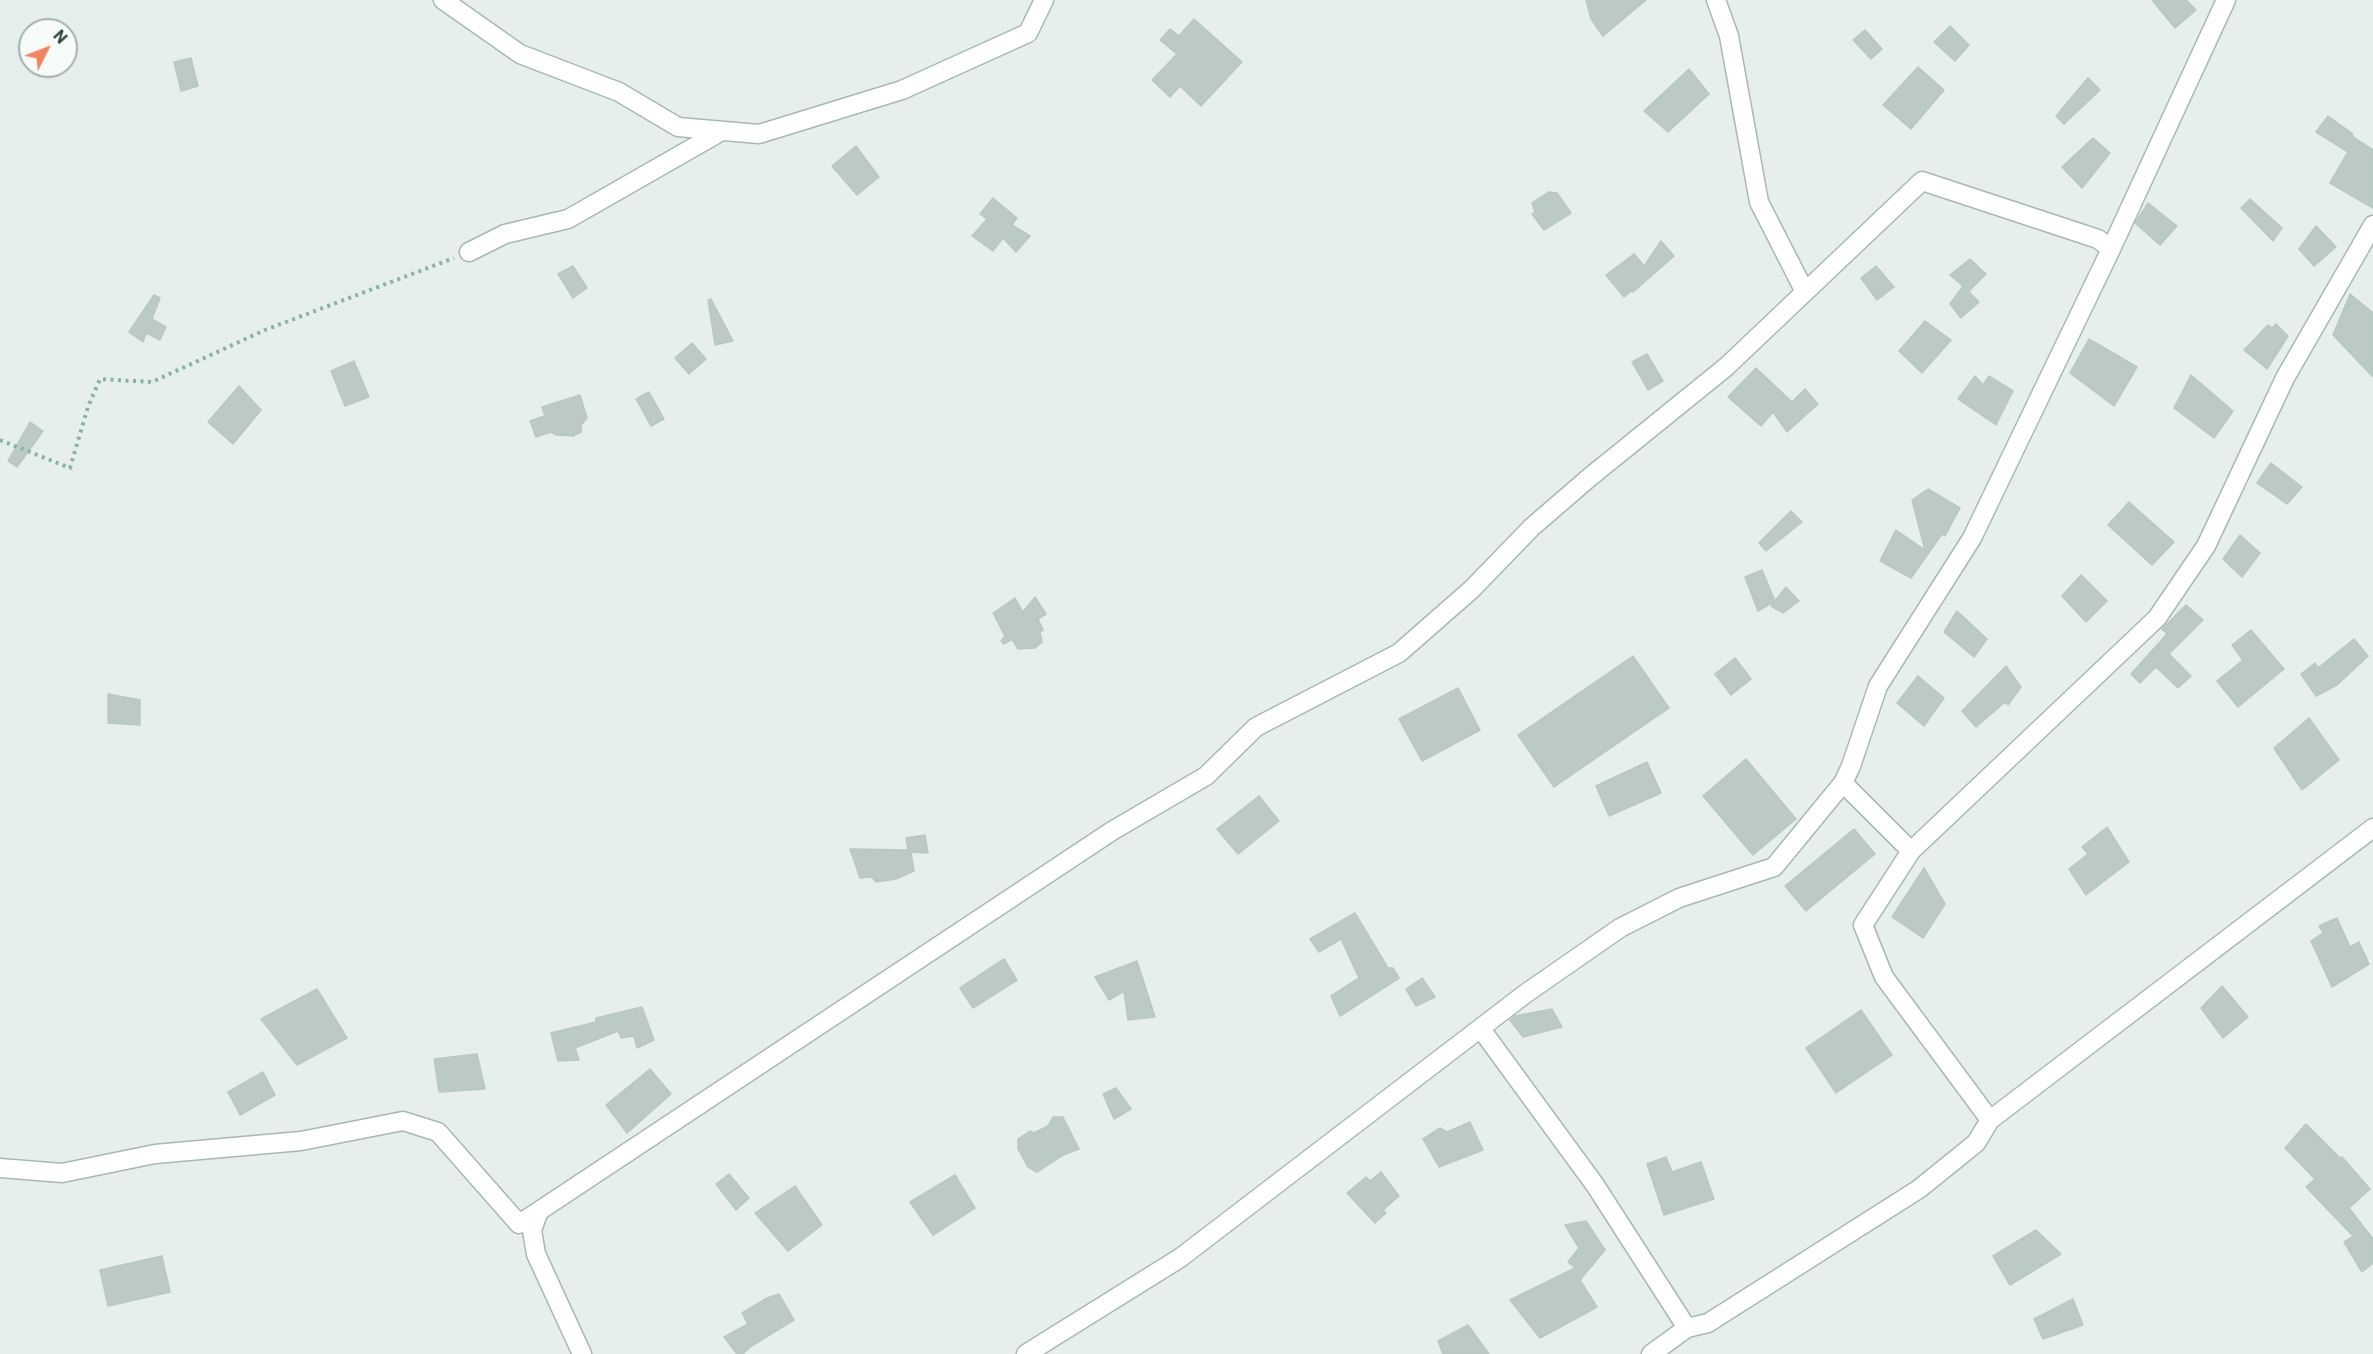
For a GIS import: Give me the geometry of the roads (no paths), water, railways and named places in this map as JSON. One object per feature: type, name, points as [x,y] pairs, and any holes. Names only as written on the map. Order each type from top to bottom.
[{"type":"street","points":[[443,0],[520,54],[619,92],[678,127],[759,134],[902,90],[1028,33],[1044,0]]},
{"type":"street","points":[[1716,0],[1729,36],[1758,202],[1805,292]]},
{"type":"street","points":[[1026,1354],[1180,1258],[1525,994],[1620,928],[1679,898],[1774,867],[1843,783],[1878,686],[1972,538],[2111,249],[2226,0]]},
{"type":"street","points":[[469,252],[505,234],[568,219],[722,131]]},
{"type":"street","points":[[0,1168],[62,1173],[155,1154],[301,1141],[403,1121],[438,1132],[519,1224],[1112,831],[1206,776],[1256,727],[1399,653],[1472,590],[1532,527],[1726,367],[1922,181],[2098,239],[2111,249]]},
{"type":"street","points":[[1990,1120],[1884,977],[1863,925],[1911,851],[2157,618],[2206,546],[2286,378],[2373,225]]},
{"type":"street","points":[[1843,783],[1911,851]]},
{"type":"street","points":[[1651,1354],[1687,1328],[1708,1323],[1919,1189],[1976,1143],[1990,1120],[2373,828]]},
{"type":"street","points":[[1481,1029],[1595,1185],[1687,1328]]},
{"type":"street","points":[[539,1211],[532,1230],[536,1254],[582,1354]]}]
